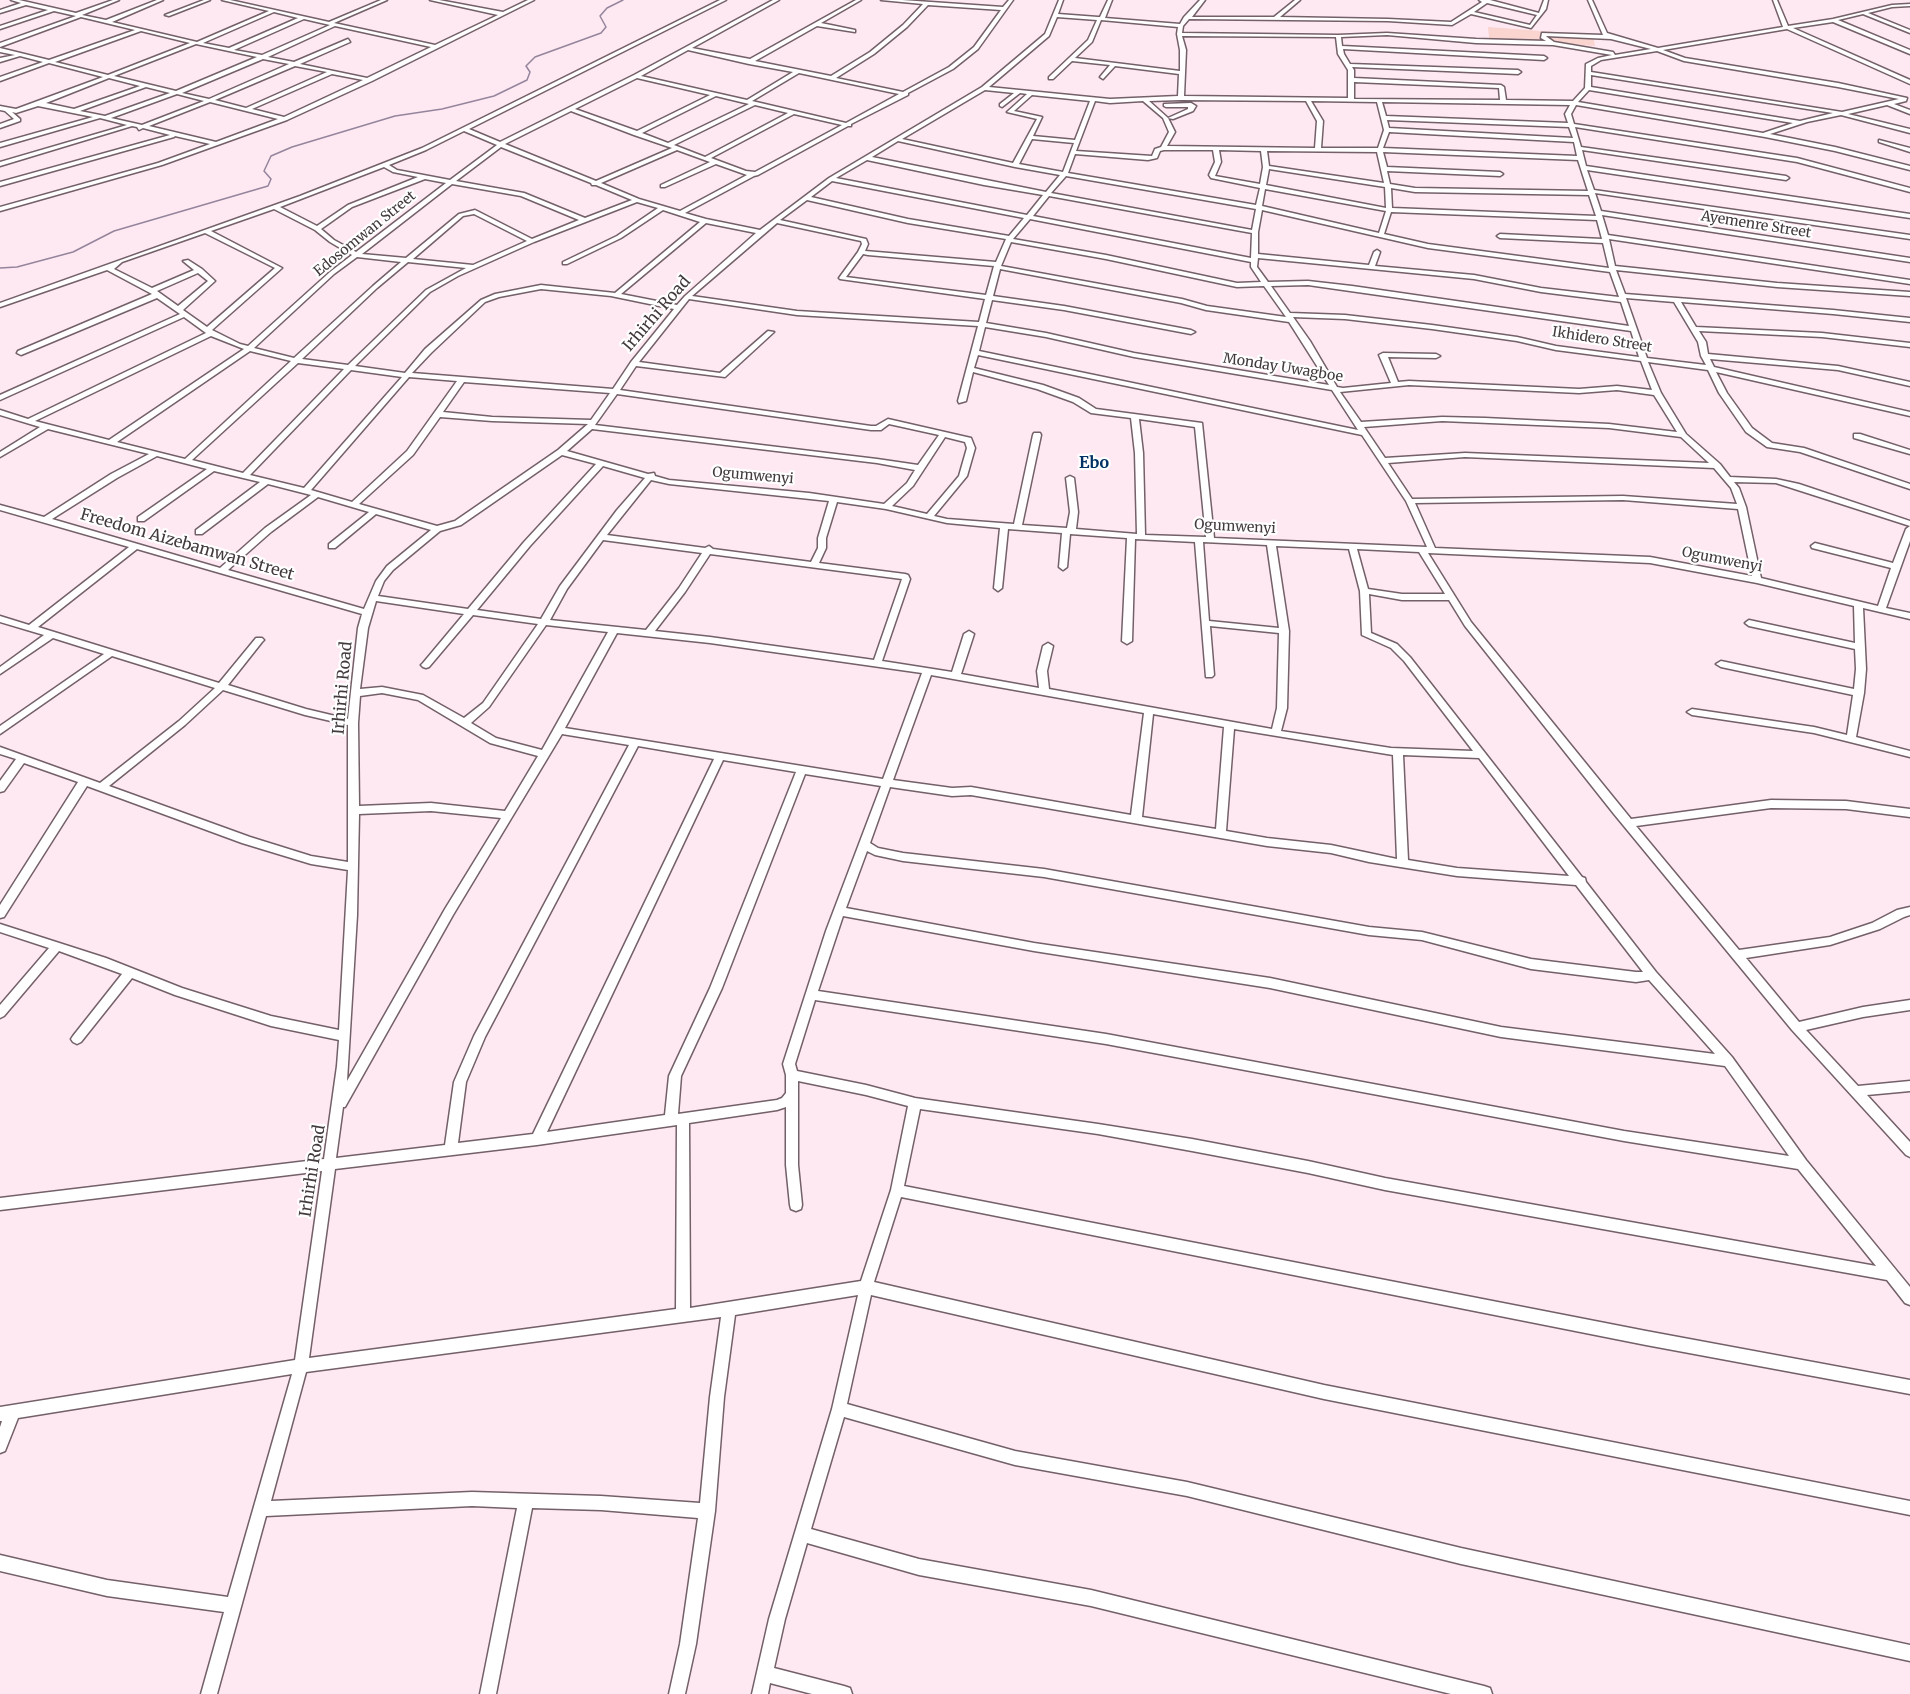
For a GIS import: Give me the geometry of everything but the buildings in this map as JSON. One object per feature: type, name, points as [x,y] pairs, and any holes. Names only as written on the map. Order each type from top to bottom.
[{"type":"street","points":[[17,0],[196,43],[370,80]]},
{"type":"street","points":[[0,45],[117,0]]},
{"type":"street","points":[[107,22],[161,0]]},
{"type":"street","points":[[167,15],[208,0]]},
{"type":"street","points":[[224,0],[437,47]]},
{"type":"street","points":[[0,145],[102,118],[179,92],[262,57],[385,0]]},
{"type":"street","points":[[432,0],[503,15]]},
{"type":"street","points":[[0,209],[160,164],[285,119],[532,0]]},
{"type":"street","points":[[0,305],[386,165],[466,130],[589,66],[724,0]]},
{"type":"street","name":"Edosomwan Street","points":[[111,442],[249,349],[332,273],[501,144],[636,76],[777,0]]},
{"type":"street","points":[[749,62],[860,0]]},
{"type":"street","points":[[883,0],[1005,9]]},
{"type":"street","points":[[678,214],[752,175],[763,172],[951,68],[976,48],[1011,0]]},
{"type":"street","name":"Irhirhi Road","points":[[209,1694],[301,1366],[328,1164],[338,1109],[344,1036],[354,810],[355,693],[367,613],[380,581],[390,568],[437,529],[458,523],[561,452],[592,424],[634,364],[687,297],[761,232],[831,179],[984,88],[1047,34],[1061,0]]},
{"type":"street","points":[[1052,78],[1090,41],[1110,0]]},
{"type":"street","points":[[1193,106],[1183,98],[1183,50],[1179,34],[1186,18],[1203,0]]},
{"type":"street","points":[[1275,20],[1298,0]]},
{"type":"street","points":[[1186,18],[1388,20],[1453,24],[1485,0],[1539,14]]},
{"type":"street","points":[[1470,12],[1531,27],[1534,26],[1544,9],[1546,0]]},
{"type":"street","points":[[1590,0],[1605,33],[1611,37]]},
{"type":"street","points":[[1775,0],[1786,27],[1910,82]]},
{"type":"street","points":[[0,12],[26,3]]},
{"type":"street","points":[[832,78],[872,53],[905,26],[927,3]]},
{"type":"street","points":[[1757,580],[1742,507],[1735,488],[1717,466],[1683,435],[1657,393],[1622,298],[1568,114],[1588,88],[1588,65],[1600,59],[1833,20],[1892,6],[1910,5]]},
{"type":"street","points":[[1892,6],[1910,13]]},
{"type":"street","points":[[0,28],[52,10]]},
{"type":"street","points":[[8,111],[40,104],[272,11]]},
{"type":"street","points":[[1863,13],[1910,32]]},
{"type":"street","points":[[1056,15],[1181,26]]},
{"type":"street","points":[[229,50],[302,18]]},
{"type":"street","points":[[1485,21],[1491,18]]},
{"type":"street","points":[[1833,20],[1910,52]]},
{"type":"street","points":[[817,24],[853,31]]},
{"type":"street","points":[[0,79],[140,30]]},
{"type":"street","points":[[1179,34],[1338,36],[1387,34],[1476,41],[1553,43],[1622,55]]},
{"type":"street","points":[[1553,43],[1544,38],[1544,34],[1611,37],[1655,48],[1684,59],[1907,99]]},
{"type":"street","points":[[1338,36],[1341,54],[1351,70],[1351,99]]},
{"type":"street","points":[[139,128],[294,65],[348,40]]},
{"type":"street","points":[[1340,47],[1544,58]]},
{"type":"street","points":[[687,48],[906,94]]},
{"type":"street","points":[[0,50],[285,119]]},
{"type":"street","points":[[0,60],[21,55]]},
{"type":"street","points":[[1071,59],[1182,73]]},
{"type":"street","points":[[1103,77],[1114,64]]},
{"type":"street","points":[[1347,64],[1518,72]]},
{"type":"street","points":[[1148,79],[1153,69]]},
{"type":"street","points":[[747,102],[798,71]]},
{"type":"street","points":[[248,109],[331,72]]},
{"type":"street","points":[[1589,73],[1841,113],[1910,131]]},
{"type":"street","points":[[636,76],[849,125]]},
{"type":"street","points":[[1352,80],[1499,87],[1502,88],[1503,102]]},
{"type":"street","points":[[74,111],[147,84]]},
{"type":"street","points":[[1645,114],[1650,103],[1667,94],[1667,84]]},
{"type":"street","points":[[984,88],[1093,100],[1193,106]]},
{"type":"street","points":[[1588,88],[1660,98],[1800,123]]},
{"type":"street","points":[[1002,105],[1018,92]]},
{"type":"street","points":[[636,134],[716,94]]},
{"type":"street","points":[[1015,165],[1040,118],[1010,112],[1030,94]]},
{"type":"street","points":[[1148,103],[1183,98],[1575,103],[1765,135],[1909,167]]},
{"type":"street","points":[[1765,135],[1800,123],[1907,99]]},
{"type":"street","points":[[962,401],[998,265],[1009,239],[1031,216],[1065,173],[1093,100]]},
{"type":"street","points":[[1308,100],[1320,122],[1318,150]]},
{"type":"street","points":[[1380,100],[1387,130],[1380,150],[1388,187],[1389,210],[1381,235]]},
{"type":"street","points":[[669,145],[755,103]]},
{"type":"street","points":[[1148,103],[1170,124],[1172,132],[1163,148]]},
{"type":"street","points":[[40,104],[218,144]]},
{"type":"street","points":[[1889,104],[1910,112]]},
{"type":"street","points":[[1172,118],[1191,110],[1193,106]]},
{"type":"street","points":[[0,108],[8,111],[18,120],[0,126]]},
{"type":"street","points":[[570,109],[752,175]]},
{"type":"street","points":[[707,158],[794,112]]},
{"type":"street","points":[[1385,118],[1570,125],[1797,160],[1910,190]]},
{"type":"street","points":[[0,164],[131,126]]},
{"type":"street","points":[[466,130],[637,201],[705,221],[761,232]]},
{"type":"street","points":[[1387,130],[1576,140]]},
{"type":"street","points":[[0,184],[175,135]]},
{"type":"street","points":[[1029,136],[1077,142]]},
{"type":"street","points":[[899,140],[1015,165],[1261,208],[1449,249],[1613,269],[1777,285],[1910,294]]},
{"type":"street","points":[[1881,141],[1910,150]]},
{"type":"street","points":[[594,184],[677,148]]},
{"type":"street","points":[[1073,152],[1148,158],[1155,157],[1156,150],[1163,148],[1380,150],[1580,158]]},
{"type":"street","points":[[1579,148],[1786,178]]},
{"type":"street","name":"Ayemenre Street","points":[[1216,149],[1218,162],[1213,177],[1389,210],[1599,216],[1910,260]]},
{"type":"street","points":[[1264,150],[1266,167],[1253,258],[1257,274],[1268,285],[1319,360],[1363,433],[1410,501],[1427,550],[1468,624],[1630,823],[1800,1026],[1910,1151]]},
{"type":"street","points":[[867,158],[953,177],[1255,232]]},
{"type":"street","points":[[663,186],[716,162]]},
{"type":"street","points":[[386,165],[395,171],[522,194],[584,220]]},
{"type":"street","points":[[1266,167],[1415,190],[1591,192],[1910,237]]},
{"type":"street","points":[[1584,168],[1910,216]]},
{"type":"street","points":[[1384,169],[1500,174]]},
{"type":"street","points":[[317,230],[350,206],[424,177]]},
{"type":"street","points":[[831,179],[1253,258],[1474,277],[1541,290],[1622,298],[1833,312],[1910,320]]},
{"type":"street","points":[[807,198],[908,221],[1106,257],[1222,283],[1268,285],[1308,283],[1632,329]]},
{"type":"street","points":[[245,475],[428,291],[472,267],[532,241],[637,201]]},
{"type":"street","points":[[275,207],[357,255],[472,267]]},
{"type":"street","points":[[565,262],[619,237],[661,209]]},
{"type":"street","points":[[187,461],[295,360],[451,222],[467,212],[475,212],[532,241]]},
{"type":"street","points":[[613,295],[620,293],[705,221]]},
{"type":"street","points":[[775,221],[864,240],[865,244],[861,252],[842,278],[1064,308],[1191,332]]},
{"type":"street","points":[[28,422],[210,332],[279,268],[206,231]]},
{"type":"street","points":[[1500,236],[1605,239],[1910,282]]},
{"type":"street","name":"Ikhidero Street","points":[[861,252],[998,265],[1182,301],[1206,308],[1289,317],[1345,317],[1432,327],[1517,339],[1556,348],[1710,368],[1910,414]]},
{"type":"street","points":[[1371,267],[1377,252]]},
{"type":"street","points":[[0,398],[182,311],[213,281],[186,261]]},
{"type":"street","points":[[112,266],[110,269],[155,293],[210,332],[249,349],[295,360],[406,375],[614,391],[871,428],[878,428],[888,421],[968,440],[971,448],[963,476],[929,517]]},
{"type":"street","points":[[21,353],[155,293],[200,270]]},
{"type":"street","points":[[306,491],[428,351],[490,297],[541,286],[613,295],[680,308]]},
{"type":"street","name":"Monday Uwagboe","points":[[687,297],[796,313],[981,324],[1273,380],[1334,388],[1355,390],[1409,383],[1594,391],[1617,388],[1657,393]]},
{"type":"street","points":[[1677,302],[1695,328],[1710,368],[1723,393],[1749,430],[1765,443],[1801,450],[1910,487]]},
{"type":"street","points":[[1695,328],[1822,335],[1910,345]]},
{"type":"street","points":[[634,364],[722,375],[770,332]]},
{"type":"street","points":[[976,353],[1363,433]]},
{"type":"street","points":[[1396,385],[1383,354],[1436,356]]},
{"type":"street","points":[[1705,356],[1839,368],[1910,384]]},
{"type":"street","points":[[972,370],[1040,387],[1076,400],[1094,411],[1198,425],[1210,539]]},
{"type":"street","points":[[353,505],[410,453],[462,380]]},
{"type":"street","points":[[0,412],[28,422],[306,491],[437,529]]},
{"type":"street","points":[[437,414],[592,424],[920,468]]},
{"type":"street","points":[[1127,641],[1136,537],[1139,453],[1135,418]]},
{"type":"street","points":[[1358,425],[1485,420],[1609,426],[1683,435]]},
{"type":"street","points":[[0,455],[48,426]]},
{"type":"street","points":[[886,507],[910,484],[943,435]]},
{"type":"street","points":[[1017,527],[1037,435]]},
{"type":"street","points":[[1857,436],[1910,452]]},
{"type":"street","name":"Ogumwenyi","points":[[561,452],[651,475],[669,482],[834,498],[947,521],[1136,537],[1650,560],[1757,580],[1910,616]]},
{"type":"street","points":[[45,520],[114,476],[158,453]]},
{"type":"street","points":[[1382,461],[1466,455],[1717,466]]},
{"type":"street","points":[[426,665],[527,544],[602,464]]},
{"type":"street","points":[[141,519],[213,468]]},
{"type":"street","points":[[465,723],[486,705],[544,622],[563,588],[651,475]]},
{"type":"street","points":[[1063,567],[1074,512],[1070,478]]},
{"type":"street","points":[[1728,479],[1787,484],[1910,529],[1881,609]]},
{"type":"street","points":[[199,531],[267,481]]},
{"type":"street","points":[[223,570],[268,530],[317,494]]},
{"type":"street","points":[[814,564],[822,548],[822,538],[834,498]]},
{"type":"street","points":[[1410,501],[1623,498],[1742,507]]},
{"type":"street","name":"Freedom Aizebamwan Street","points":[[3,510],[223,570],[367,613]]},
{"type":"street","points":[[332,546],[375,511]]},
{"type":"street","points":[[998,588],[1004,526]]},
{"type":"street","points":[[601,537],[709,549],[904,577],[906,579],[878,664]]},
{"type":"street","points":[[1199,539],[1209,675]]},
{"type":"street","points":[[1271,542],[1284,631],[1282,708],[1276,733]]},
{"type":"street","points":[[30,629],[136,546]]},
{"type":"street","points":[[1352,546],[1364,591],[1367,635],[1394,646],[1407,659],[1652,975],[1728,1061],[1802,1164],[1910,1298]]},
{"type":"street","points":[[1815,546],[1897,567]]},
{"type":"street","points":[[649,633],[682,590],[709,549]]},
{"type":"street","points":[[1364,591],[1402,597],[1451,597]]},
{"type":"street","points":[[374,598],[928,671],[1276,733],[1398,752],[1483,755]]},
{"type":"street","points":[[1851,740],[1859,693],[1858,604]]},
{"type":"street","points":[[0,619],[305,712],[353,723]]},
{"type":"street","points":[[1206,623],[1284,631]]},
{"type":"street","points":[[1749,623],[1860,647]]},
{"type":"street","points":[[338,1109],[449,912],[559,730],[614,630]]},
{"type":"street","points":[[956,676],[969,634]]},
{"type":"street","points":[[0,671],[51,635]]},
{"type":"street","points":[[102,786],[183,723],[221,687],[259,640]]},
{"type":"street","points":[[1044,690],[1042,671],[1048,646]]},
{"type":"street","points":[[0,731],[111,653]]},
{"type":"street","points":[[1721,664],[1859,693]]},
{"type":"street","points":[[796,1204],[792,1165],[792,1075],[789,1064],[839,911],[928,671]]},
{"type":"street","points":[[355,693],[382,690],[420,697],[493,741],[544,754]]},
{"type":"street","points":[[1136,820],[1149,710]]},
{"type":"street","points":[[1692,712],[1814,730],[1910,754]]},
{"type":"street","points":[[1221,834],[1229,724]]},
{"type":"street","points":[[559,730],[885,783],[952,792],[971,791],[1221,834],[1331,849],[1403,864],[1457,872],[1581,881]]},
{"type":"street","points":[[451,1149],[460,1082],[480,1036],[635,742]]},
{"type":"street","points":[[0,750],[246,840],[311,860],[352,867]]},
{"type":"street","points":[[1398,752],[1403,864]]},
{"type":"street","points":[[537,1138],[720,756]]},
{"type":"street","points":[[0,788],[22,758]]},
{"type":"street","points":[[683,1316],[675,1076],[716,988],[802,770]]},
{"type":"street","points":[[0,914],[85,780]]},
{"type":"street","points":[[1630,823],[1771,804],[1846,805],[1910,813]]},
{"type":"street","points":[[354,810],[431,807],[507,815]]},
{"type":"street","points":[[863,844],[875,851],[903,857],[1044,873],[1369,931],[1422,936],[1531,964],[1635,977],[1652,975]]},
{"type":"street","points":[[839,911],[1034,947],[1270,983],[1501,1032],[1728,1061]]},
{"type":"street","points":[[1741,955],[1830,941],[1876,926],[1901,913],[1910,911]]},
{"type":"street","points":[[0,928],[57,946],[179,992],[271,1022],[344,1036]]},
{"type":"street","points":[[0,1013],[57,946]]},
{"type":"street","points":[[77,1039],[130,973]]},
{"type":"street","points":[[811,995],[1106,1039],[1624,1136],[1802,1164]]},
{"type":"street","points":[[1800,1026],[1863,1012],[1910,1005]]},
{"type":"street","points":[[792,1075],[915,1103],[1192,1145],[1384,1184],[1893,1275]]},
{"type":"street","points":[[1858,1091],[1910,1086]]},
{"type":"street","points":[[0,1203],[451,1149],[677,1119],[777,1105],[786,1102],[792,1094]]},
{"type":"street","points":[[760,1694],[777,1619],[839,1409],[866,1287],[897,1190],[915,1103]]},
{"type":"street","points":[[897,1190],[1910,1387]]},
{"type":"street","points":[[0,1446],[7,1413],[301,1366],[683,1316],[866,1287],[1324,1392],[1910,1508]]},
{"type":"street","points":[[676,1694],[688,1644],[707,1511],[717,1397],[729,1309]]},
{"type":"street","points":[[839,1409],[1016,1458],[1186,1489],[1461,1556],[1910,1653]]},
{"type":"street","points":[[261,1509],[472,1499],[707,1511]]},
{"type":"street","points":[[488,1694],[526,1501]]},
{"type":"street","points":[[801,1534],[919,1567],[1091,1598],[1484,1694]]},
{"type":"street","points":[[0,1563],[108,1588],[234,1606]]},
{"type":"street","points":[[765,1674],[844,1694]]},
{"type":"shaded area","points":[[1488,27],[1593,35],[1595,46],[1489,38]]},
{"type":"waterway","points":[[0,268],[17,267],[73,252],[114,231],[268,186],[271,179],[264,171],[271,156],[292,147],[395,116],[442,109],[494,96],[527,80],[530,72],[526,66],[535,57],[601,33],[606,27],[600,16],[607,8],[623,0]]},
{"type":"district","name":"Ebo","points":[[1094,463]]}]
